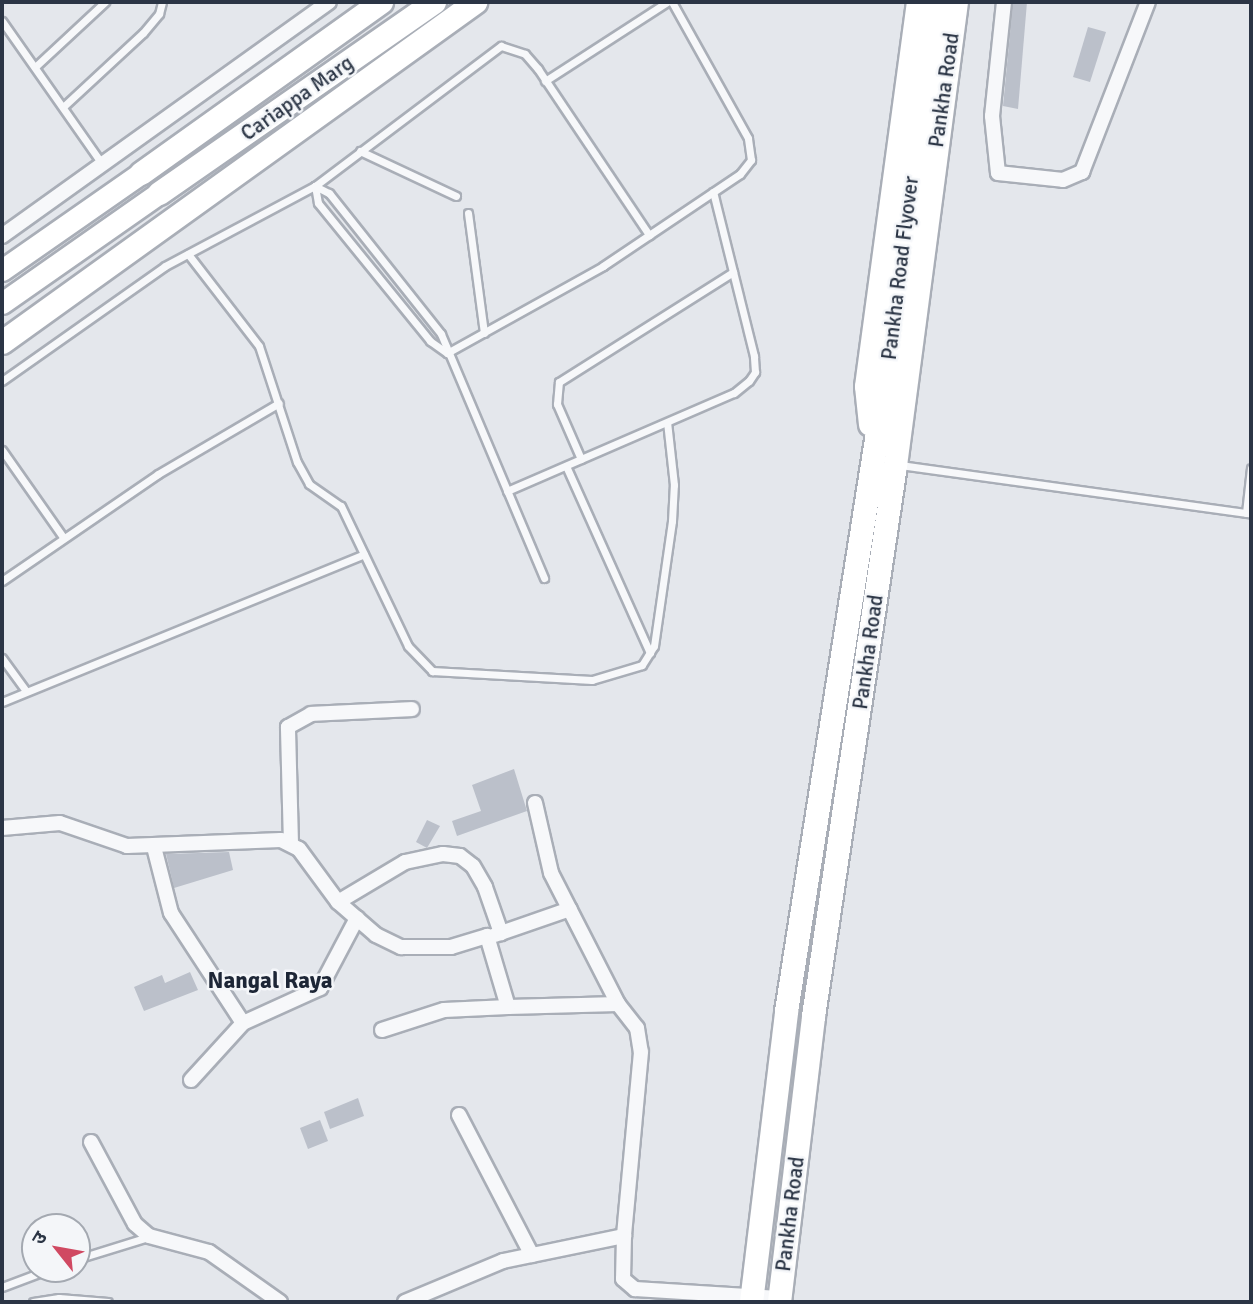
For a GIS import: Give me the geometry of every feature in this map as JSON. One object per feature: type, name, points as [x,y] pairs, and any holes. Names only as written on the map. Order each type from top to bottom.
[{"type":"main road","name":"Cariappa Marg","points":[[141,173],[381,2]]},
{"type":"main road","name":"Cariappa Marg","points":[[159,193],[435,2]]},
{"type":"main road","points":[[2,342],[475,2]]},
{"type":"main road","points":[[873,451],[866,386],[918,2]]},
{"type":"main road","name":"Pankha Road Flyover","points":[[873,451],[885,382],[935,2]]},
{"type":"main road","name":"Pankha Road","points":[[779,1300],[813,1016],[895,465],[956,2]]},
{"type":"main road","points":[[2,270],[141,173]]},
{"type":"main road","points":[[2,303],[159,193]]},
{"type":"main road","name":"Pankha Road","points":[[751,1298],[786,1011],[873,451]]},
{"type":"street","points":[[2,236],[329,2]]},
{"type":"street","points":[[1004,2],[992,116],[998,173],[1063,180],[1082,172],[1148,2]]},
{"type":"street","points":[[291,844],[288,727],[311,714],[412,709]]},
{"type":"street","points":[[535,803],[546,859],[618,1004],[637,1028],[641,1052],[624,1236],[623,1279],[635,1289],[779,1300]]},
{"type":"street","points":[[2,828],[60,823],[100,840],[154,847],[281,840],[291,844],[315,867],[338,902],[376,935],[420,951],[494,935],[570,909]]},
{"type":"street","points":[[154,847],[172,913],[243,1023]]},
{"type":"street","points":[[338,902],[405,862],[443,854],[460,856],[473,866],[485,887],[508,1007]]},
{"type":"street","points":[[191,1080],[243,1023],[320,988],[357,918]]},
{"type":"street","points":[[382,1030],[444,1010],[618,1004]]},
{"type":"street","points":[[459,1115],[532,1255]]},
{"type":"street","points":[[91,1142],[135,1224],[149,1236],[209,1252],[241,1270],[280,1302]]},
{"type":"street","points":[[405,1302],[503,1261],[624,1236]]},
{"type":"lane","points":[[36,67],[106,2]]},
{"type":"lane","points":[[63,107],[143,33],[159,13],[162,2]]},
{"type":"lane","points":[[545,80],[667,2]]},
{"type":"lane","points":[[447,353],[552,297],[740,174],[752,151],[672,2]]},
{"type":"lane","points":[[2,21],[102,164]]},
{"type":"lane","points":[[2,381],[188,254],[315,186],[501,46],[525,54],[649,235]]},
{"type":"lane","points":[[360,152],[456,196]]},
{"type":"lane","points":[[315,186],[318,202],[430,341],[447,353]]},
{"type":"lane","points":[[315,186],[328,193],[441,334],[544,578]]},
{"type":"lane","points":[[507,491],[734,393],[755,372],[713,192]]},
{"type":"lane","points":[[468,213],[484,333]]},
{"type":"lane","points":[[188,254],[259,346],[309,484],[341,506],[408,646],[432,671],[592,680],[642,666],[650,653],[672,521],[674,485],[667,422]]},
{"type":"lane","points":[[581,459],[557,404],[559,382],[733,272]]},
{"type":"lane","points":[[2,581],[63,537],[279,403]]},
{"type":"lane","points":[[2,450],[63,537]]},
{"type":"lane","points":[[895,465],[1249,513],[1251,468]]},
{"type":"lane","points":[[566,466],[650,653]]},
{"type":"lane","points":[[2,702],[25,690],[364,554]]},
{"type":"lane","points":[[2,657],[25,690]]},
{"type":"lane","points":[[91,1253],[118,1242],[149,1236]]},
{"type":"lane","points":[[2,1287],[21,1280]]},
{"type":"lane","points":[[33,1302],[59,1298],[108,1302]]},
{"type":"building","points":[[1013,2],[1027,2],[1018,109],[1003,106]]},
{"type":"building","points":[[1088,27],[1106,32],[1090,82],[1073,77]]},
{"type":"building","points":[[514,769],[527,811],[457,836],[452,821],[481,811],[472,785]]},
{"type":"building","points":[[427,820],[440,826],[427,848],[416,842]]},
{"type":"building","points":[[229,852],[233,870],[174,888],[166,854]]},
{"type":"building","points":[[190,972],[198,990],[144,1011],[134,987],[162,975],[165,983]]},
{"type":"building","points":[[358,1098],[364,1116],[330,1129],[324,1112]]},
{"type":"building","points":[[320,1120],[328,1141],[308,1149],[300,1128]]},
{"type":"district","name":"Nangal Raya","points":[[270,981]]}]
